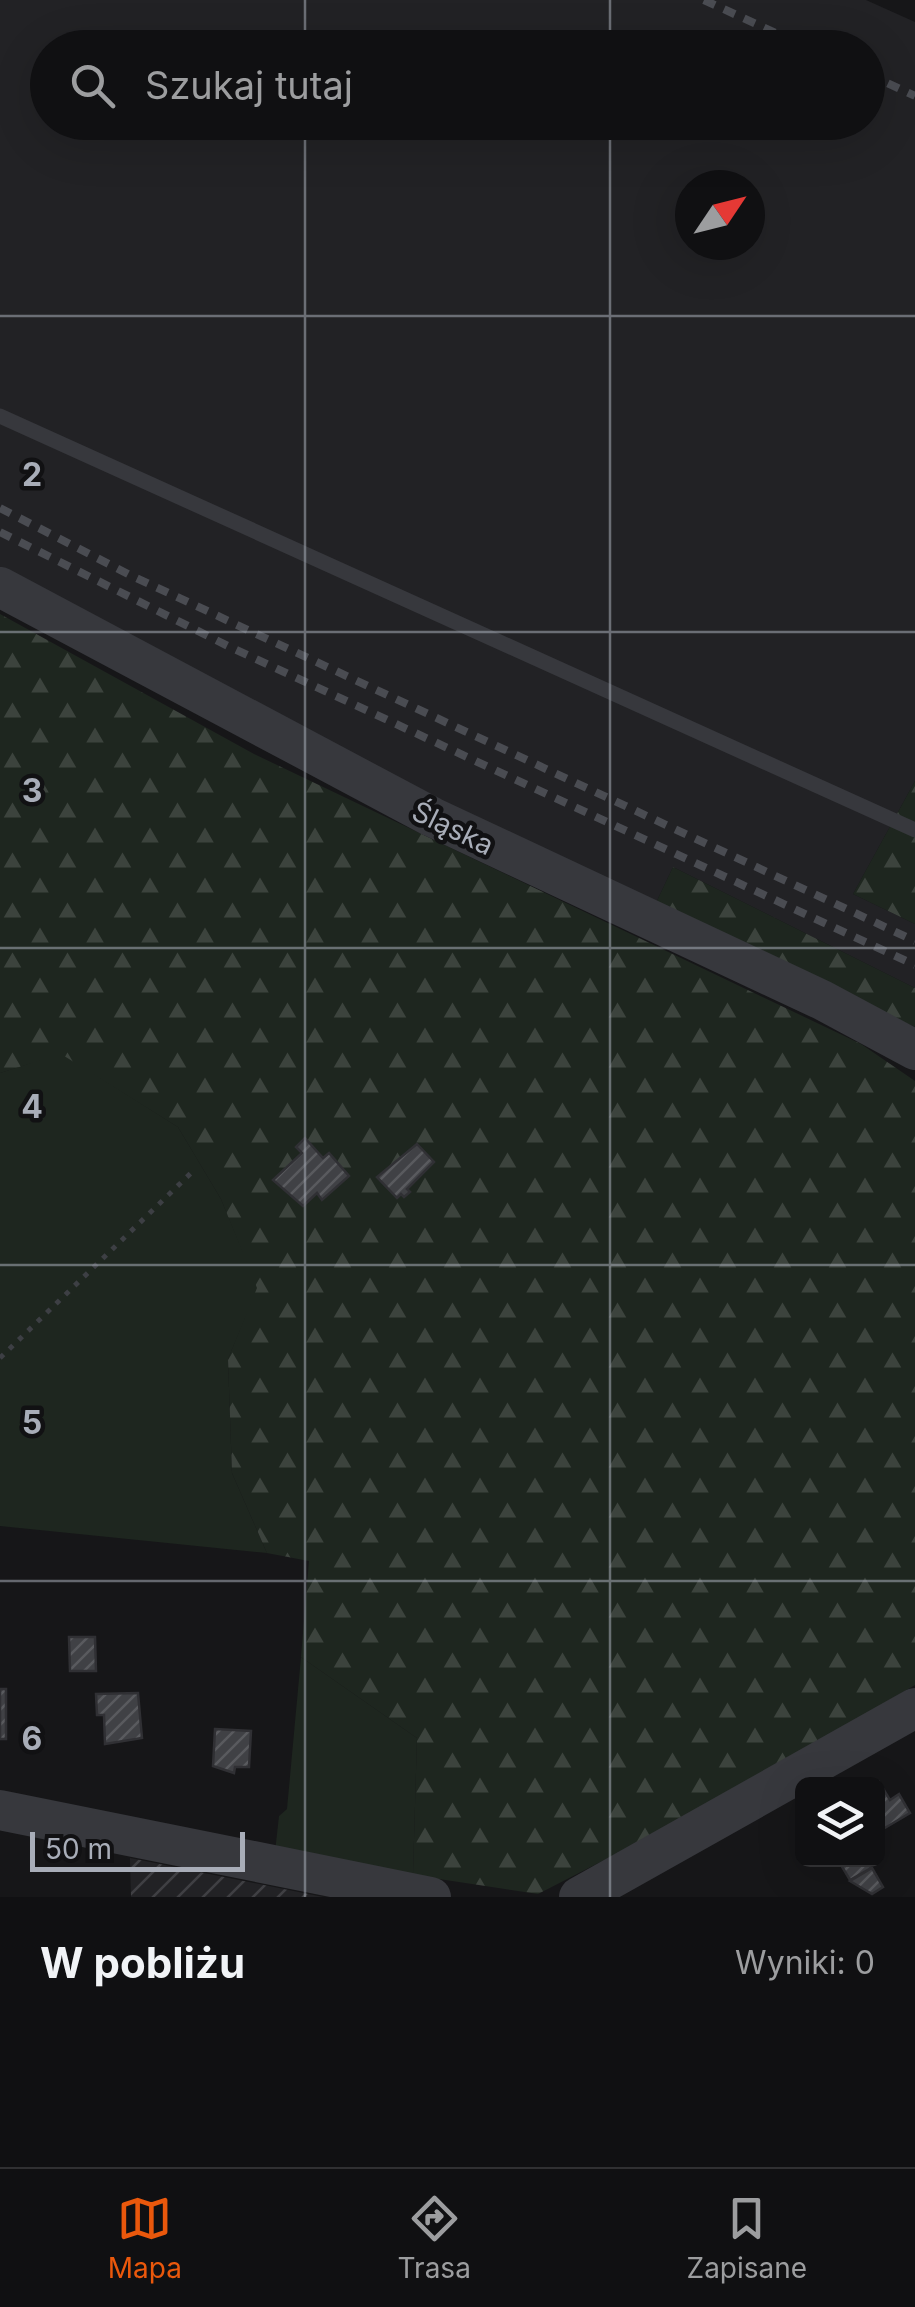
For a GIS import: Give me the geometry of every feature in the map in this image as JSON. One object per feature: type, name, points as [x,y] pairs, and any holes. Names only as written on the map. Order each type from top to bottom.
[{"type":"street","name":"Śląska","points":[[0,588],[444,824],[822,1000],[915,1050]]},
{"type":"street","points":[[579,1897],[915,1708]]},
{"type":"street","points":[[0,1810],[431,1897]]},
{"type":"lane","points":[[0,416],[915,830]]},
{"type":"path","points":[[0,1358],[192,1173]]},
{"type":"shaded area","points":[[0,0],[866,0],[915,22],[915,781],[853,894],[915,924],[915,988],[673,867],[655,905],[296,730],[0,570]]},
{"type":"shaded area","points":[[130,1858],[323,1897],[131,1897]]},
{"type":"green space","points":[[0,614],[254,754],[861,1044],[915,1081],[915,1685],[711,1805],[538,1894],[413,1875],[417,1738],[301,1657],[309,1561],[267,1553],[232,1473],[228,1359],[257,1288],[221,1199],[178,1127],[61,1054],[0,1073]]},
{"type":"green space","points":[[915,781],[915,924],[853,894]]},
{"type":"green space","points":[[673,867],[915,988],[915,1027],[655,905]]},
{"type":"green space","points":[[61,1053],[178,1127],[221,1199],[258,1288],[228,1359],[232,1473],[267,1553],[0,1526],[0,1073]]},
{"type":"green space","points":[[301,1657],[417,1738],[413,1875],[274,1861],[279,1816],[287,1809]]},
{"type":"building","points":[[305,1138],[323,1158],[329,1153],[349,1176],[322,1200],[317,1193],[303,1206],[273,1180],[302,1153],[296,1147]]},
{"type":"building","points":[[417,1144],[434,1162],[407,1189],[410,1192],[397,1198],[377,1177]]},
{"type":"building","points":[[69,1637],[95,1637],[96,1671],[70,1671]]},
{"type":"building","points":[[0,1689],[6,1689],[6,1739],[0,1739]]},
{"type":"building","points":[[138,1693],[142,1738],[105,1744],[104,1715],[97,1715],[96,1694]]},
{"type":"building","points":[[215,1729],[251,1731],[249,1767],[235,1767],[234,1773],[213,1766]]},
{"type":"building","points":[[885,1792],[890,1800],[899,1794],[910,1813],[885,1828]]},
{"type":"building","points":[[842,1867],[871,1868],[850,1880]]},
{"type":"building","points":[[872,1868],[883,1887],[872,1894],[850,1881]]},
{"type":"railway","points":[[704,0],[769,30]]},
{"type":"railway","points":[[885,82],[915,96]]},
{"type":"railway","points":[[0,508],[130,575],[915,941]]},
{"type":"railway","points":[[0,532],[228,646],[915,965]]}]
